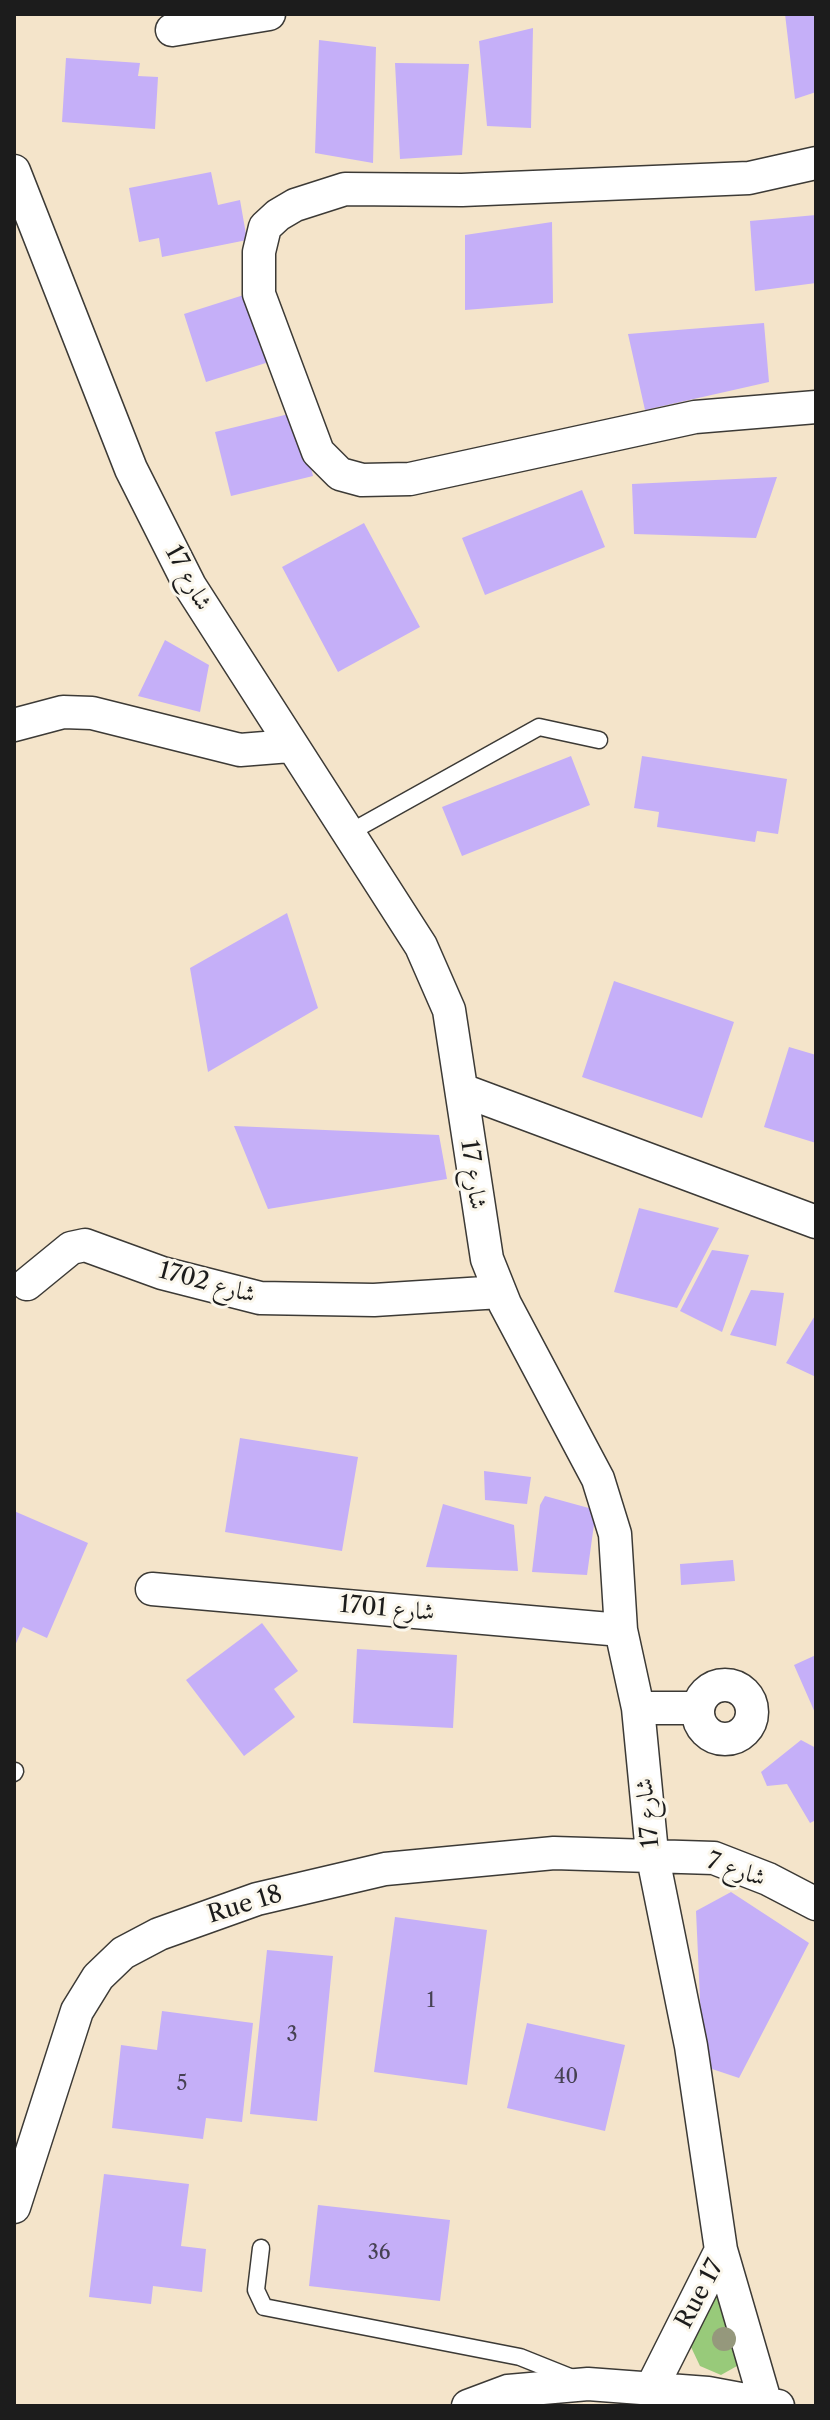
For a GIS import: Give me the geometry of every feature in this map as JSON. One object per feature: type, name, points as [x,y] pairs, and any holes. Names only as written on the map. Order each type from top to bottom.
[{"type":"street","points":[[172,30],[269,14]]},
{"type":"street","points":[[816,163],[749,178],[462,190],[345,189],[295,205],[278,215],[265,227],[259,252],[259,294],[318,452],[328,466],[351,477],[384,482],[410,479],[695,417],[816,407]]},
{"type":"street","name":"شارع 17","points":[[14,171],[131,469],[190,586],[421,946],[449,1010],[481,1233],[500,1292],[608,1504],[615,1534],[621,1630],[638,1708],[652,1853],[691,2046],[721,2250]]},
{"type":"street","points":[[14,725],[63,712],[92,713],[240,750],[290,746]]},
{"type":"street","points":[[462,1090],[816,1222]]},
{"type":"street","name":"شارع 1702","points":[[27,1284],[71,1248],[85,1245],[162,1273],[260,1298],[374,1300],[500,1292]]},
{"type":"street","name":"شارع 1701","points":[[152,1589],[621,1630]]},
{"type":"street","points":[[638,1708],[698,1708]]},
{"type":"street","name":"Rue 18","points":[[14,2207],[77,2011],[98,1977],[123,1953],[159,1934],[257,1899],[385,1869],[554,1853],[652,1853]]},
{"type":"street","name":"شارع 7","points":[[652,1853],[714,1858],[768,1879],[816,1904]]},
{"type":"street","name":"Rue 17","points":[[652,2387],[721,2250]]},
{"type":"street","name":"Rue 17","points":[[721,2250],[771,2404]]},
{"type":"street","points":[[468,2406],[508,2391],[588,2384],[652,2387],[771,2404]]},
{"type":"lane","points":[[347,834],[539,727],[599,740]]},
{"type":"lane","points":[[261,2248],[256,2290],[264,2307],[520,2357],[588,2384]]},
{"type":"green space","points":[[716,2280],[744,2349],[737,2366],[721,2375],[700,2366],[691,2347]]},
{"type":"building","points":[[785,14],[816,14],[816,92],[795,99]]},
{"type":"building","points":[[533,28],[531,128],[487,126],[479,41]]},
{"type":"building","points":[[319,40],[376,47],[373,163],[315,153]]},
{"type":"building","points":[[66,58],[140,63],[138,76],[158,77],[155,129],[62,122]]},
{"type":"building","points":[[395,63],[469,64],[462,155],[400,159]]},
{"type":"building","points":[[211,172],[218,205],[240,200],[247,240],[162,257],[159,238],[139,242],[129,188]]},
{"type":"building","points":[[816,215],[816,283],[755,291],[750,221]]},
{"type":"building","points":[[552,222],[553,303],[465,310],[465,235]]},
{"type":"building","points":[[250,293],[272,361],[206,382],[184,314]]},
{"type":"building","points":[[764,323],[769,382],[645,410],[628,334]]},
{"type":"building","points":[[297,412],[313,476],[231,496],[215,432]]},
{"type":"building","points":[[777,477],[756,538],[634,534],[632,484]]},
{"type":"building","points":[[582,490],[605,547],[485,595],[462,538]]},
{"type":"building","points":[[364,523],[420,627],[338,672],[282,567]]},
{"type":"building","points":[[165,640],[209,665],[200,712],[138,696]]},
{"type":"building","points":[[571,756],[590,805],[462,856],[442,807]]},
{"type":"building","points":[[642,756],[787,779],[778,834],[757,831],[755,842],[657,827],[659,812],[634,808]]},
{"type":"building","points":[[287,913],[318,1008],[208,1072],[190,968]]},
{"type":"building","points":[[614,981],[734,1022],[702,1118],[582,1077]]},
{"type":"building","points":[[789,1047],[816,1055],[816,1143],[764,1127]]},
{"type":"building","points":[[234,1126],[439,1135],[447,1179],[268,1209]]},
{"type":"building","points":[[639,1208],[719,1228],[677,1308],[614,1292]]},
{"type":"building","points":[[712,1250],[749,1255],[722,1332],[680,1311]]},
{"type":"building","points":[[751,1290],[784,1293],[776,1346],[730,1335]]},
{"type":"building","points":[[816,1314],[816,1377],[786,1363]]},
{"type":"building","points":[[240,1438],[358,1457],[342,1551],[225,1532]]},
{"type":"building","points":[[484,1471],[531,1477],[527,1504],[485,1500]]},
{"type":"building","points":[[545,1496],[596,1510],[587,1575],[532,1572],[540,1505]]},
{"type":"building","points":[[443,1504],[514,1525],[518,1571],[426,1567]]},
{"type":"building","points":[[14,1511],[88,1543],[47,1638],[23,1627],[14,1648]]},
{"type":"building","points":[[733,1560],[735,1581],[681,1585],[680,1564]]},
{"type":"building","points":[[262,1623],[298,1671],[274,1689],[295,1717],[244,1756],[186,1680]]},
{"type":"building","points":[[357,1649],[457,1655],[453,1728],[353,1723]]},
{"type":"building","points":[[816,1655],[816,1715],[794,1665]]},
{"type":"building","points":[[801,1740],[816,1748],[816,1820],[810,1823],[787,1784],[767,1786],[761,1772]]},
{"type":"building","points":[[731,1892],[809,1943],[739,2078],[703,2066],[696,1911]]},
{"type":"building","points":[[395,1917],[487,1930],[467,2085],[374,2072]]},
{"type":"building","points":[[267,1950],[333,1956],[317,2121],[250,2114]]},
{"type":"building","points":[[162,2011],[253,2023],[242,2122],[206,2118],[203,2139],[112,2128],[121,2045],[157,2050]]},
{"type":"building","points":[[527,2023],[625,2045],[605,2131],[507,2108]]},
{"type":"building","points":[[104,2174],[189,2184],[181,2246],[206,2249],[202,2292],[153,2286],[151,2304],[89,2297]]},
{"type":"building","points":[[318,2205],[450,2220],[440,2301],[309,2286]]}]
